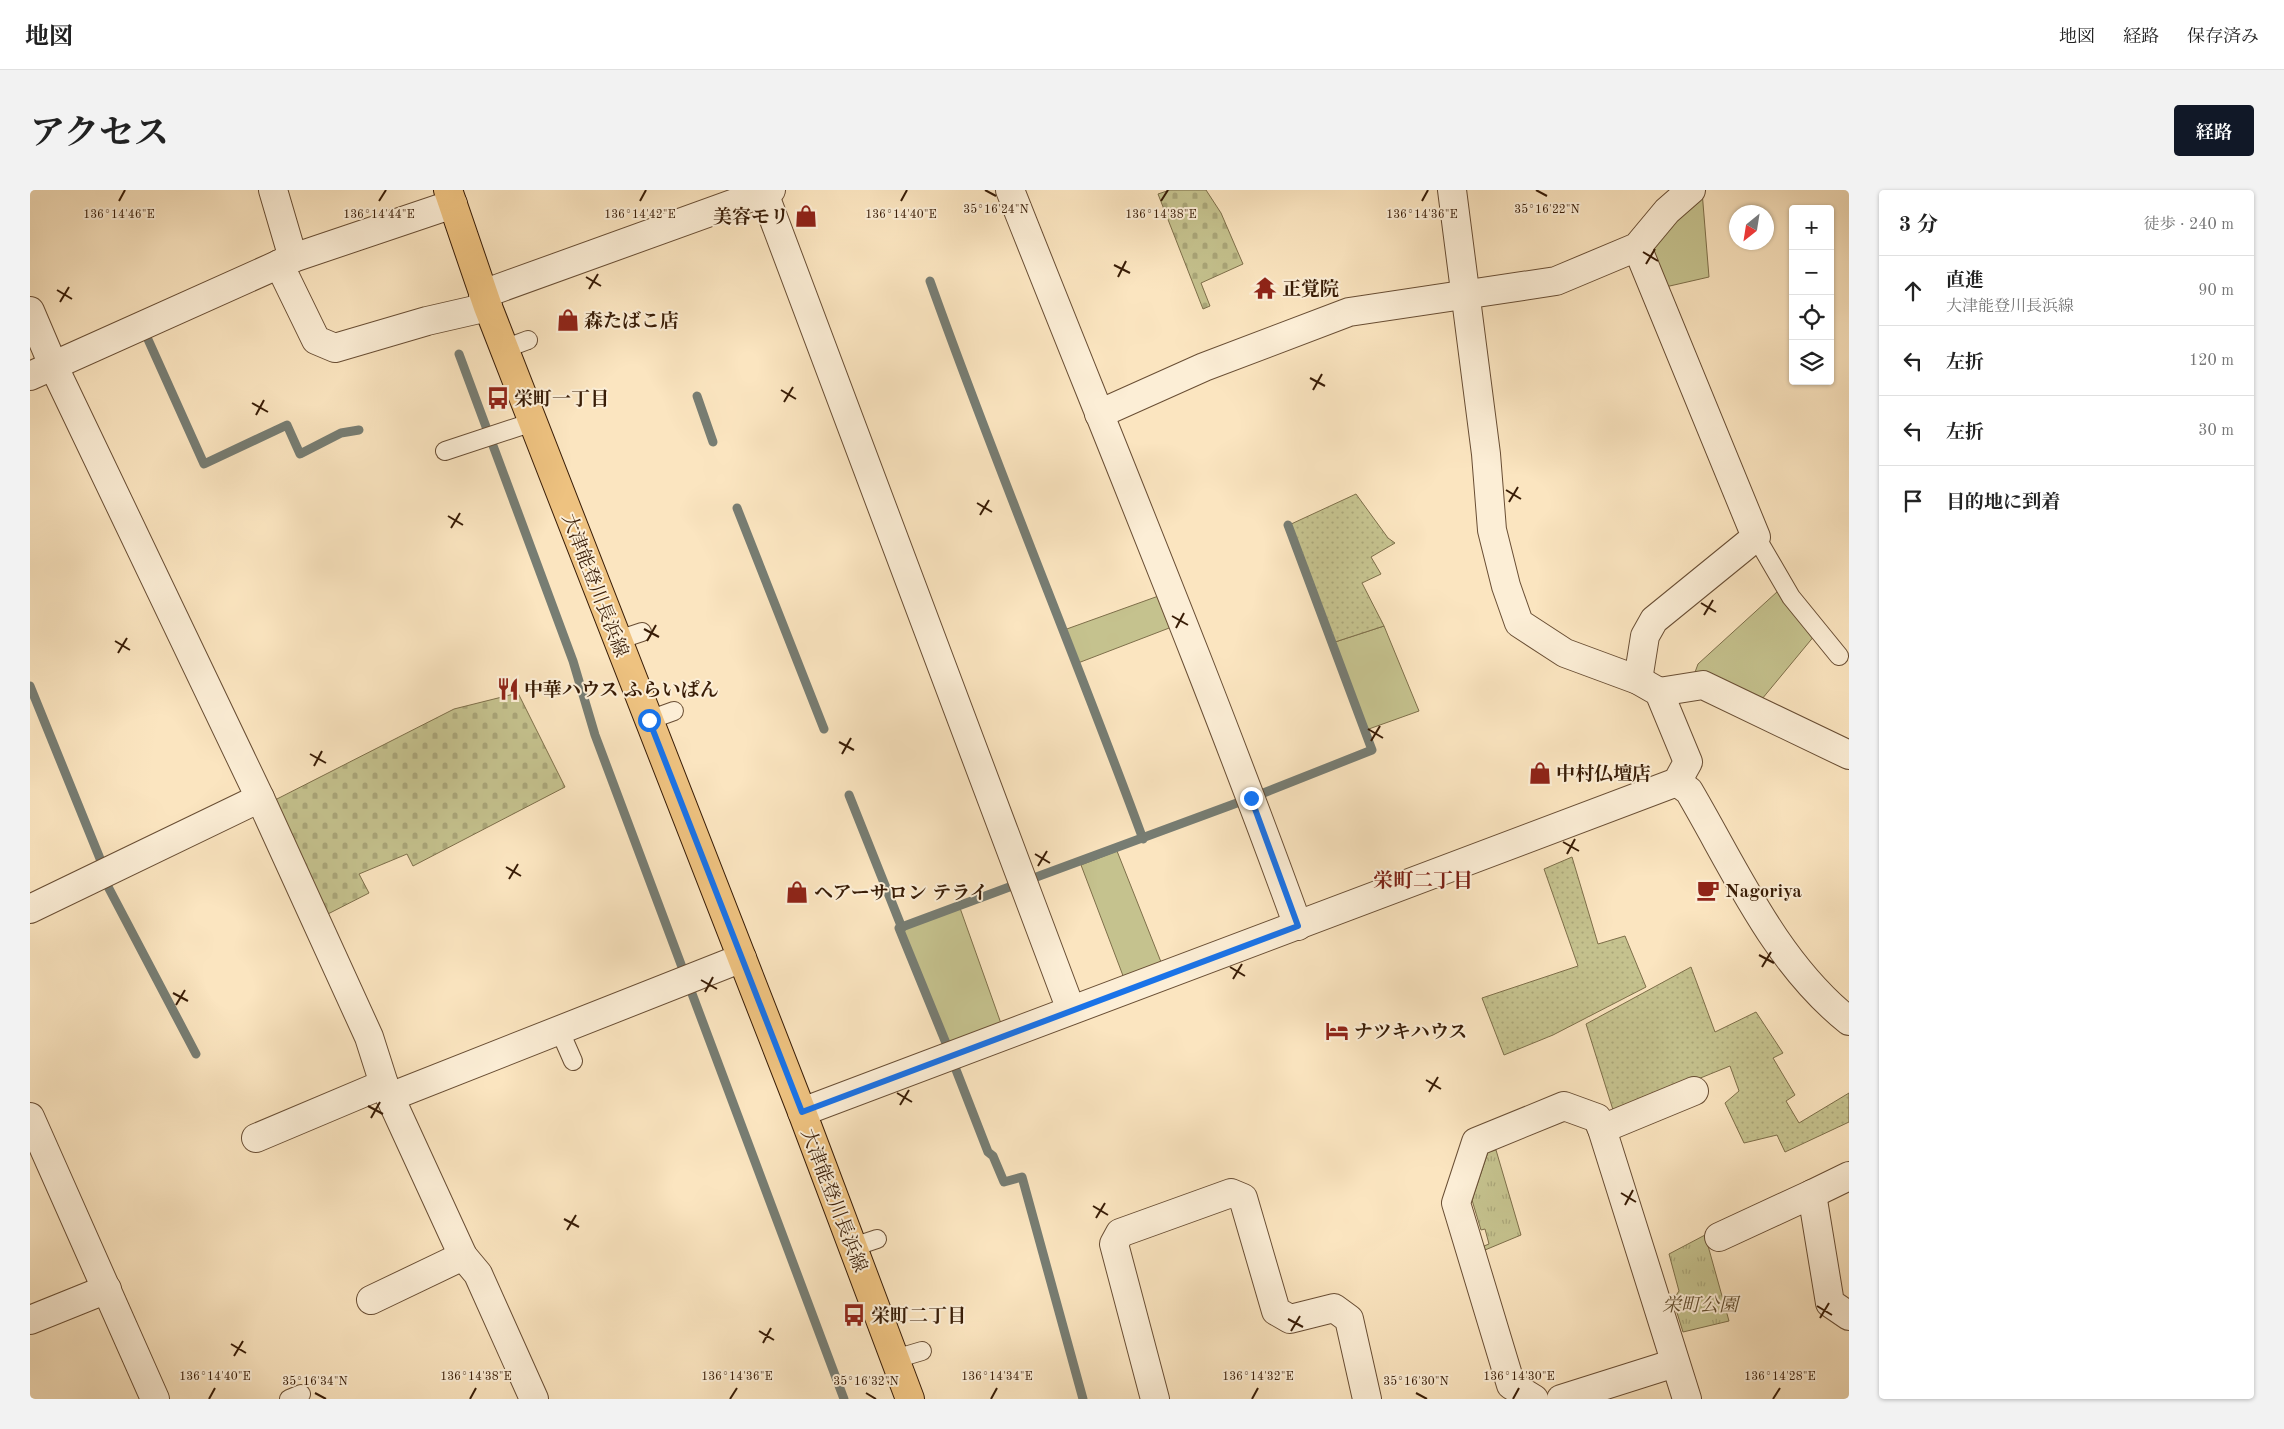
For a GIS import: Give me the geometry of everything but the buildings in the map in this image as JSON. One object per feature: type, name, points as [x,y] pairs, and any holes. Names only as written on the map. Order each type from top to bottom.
[{"type":"main road","name":"大津能登川長浜線","points":[[450,197],[486,301],[516,344],[533,422],[630,636],[661,715],[742,958],[802,1112],[865,1243],[895,1359],[910,1399]]},
{"type":"street","points":[[273,190],[295,306],[316,340],[324,348],[335,348],[427,321],[486,301],[768,191],[1071,1010]]},
{"type":"street","points":[[1010,190],[1240,770],[1298,926]]},
{"type":"street","points":[[1452,190],[1492,530],[1506,586],[1519,623],[1565,653],[1649,686],[1702,685],[1849,755]]},
{"type":"street","points":[[1099,414],[1204,367],[1313,330],[1349,312],[1556,281],[1637,247],[1668,211],[1691,190]]},
{"type":"street","points":[[42,371],[286,261],[450,197]]},
{"type":"street","points":[[802,1112],[847,1091],[1298,926],[1334,918],[1677,782],[1688,762],[1649,686],[1645,636],[1654,620],[1756,537],[1637,247]]},
{"type":"street","points":[[30,311],[42,371],[138,553],[260,798],[369,1037],[387,1090],[463,1256],[478,1274],[493,1286],[534,1399]]},
{"type":"street","points":[[1677,782],[1689,791],[1746,883],[1761,918],[1803,976],[1849,1021]]},
{"type":"street","points":[[30,909],[260,798]]},
{"type":"street","points":[[256,1138],[559,1029],[742,958]]},
{"type":"street","points":[[1602,1129],[1694,1091]]},
{"type":"street","points":[[1534,1399],[1510,1385],[1456,1203],[1460,1168],[1476,1142],[1502,1125],[1564,1106],[1598,1118],[1687,1399]]},
{"type":"street","points":[[30,1117],[38,1157],[107,1288],[155,1399]]},
{"type":"street","points":[[1719,1238],[1849,1176]]},
{"type":"street","points":[[1155,1399],[1114,1244],[1120,1233],[1231,1193],[1243,1198],[1272,1314],[1290,1319],[1334,1308],[1348,1319],[1367,1399]]},
{"type":"street","points":[[1812,1194],[1830,1303],[1849,1316]]},
{"type":"street","points":[[371,1300],[463,1256]]},
{"type":"street","points":[[30,1320],[107,1288]]},
{"type":"street","points":[[1561,1399],[1675,1363]]},
{"type":"lane","points":[[445,451],[533,422]]},
{"type":"lane","points":[[1756,537],[1791,597],[1810,617],[1840,656]]},
{"type":"lane","points":[[559,1029],[573,1061]]},
{"type":"lane","points":[[895,1359],[922,1351]]},
{"type":"green space","points":[[1170,190],[1206,190],[1221,213],[1243,264],[1201,283],[1210,306],[1203,309],[1158,194]]},
{"type":"green space","points":[[1702,191],[1709,277],[1661,288],[1642,247]]},
{"type":"green space","points":[[1356,494],[1388,538],[1395,543],[1371,557],[1381,574],[1362,583],[1384,626],[1335,642],[1289,525]]},
{"type":"green space","points":[[1778,591],[1815,635],[1757,705],[1694,675],[1698,664]]},
{"type":"green space","points":[[1164,594],[1177,625],[1078,663],[1064,630]]},
{"type":"green space","points":[[1384,626],[1419,711],[1366,730],[1335,642]]},
{"type":"green space","points":[[518,693],[565,787],[413,866],[407,854],[359,874],[369,893],[324,916],[273,801],[454,709]]},
{"type":"green space","points":[[1117,851],[1163,967],[1125,981],[1081,865]]},
{"type":"green space","points":[[1572,857],[1598,944],[1625,936],[1646,987],[1553,1035],[1504,1055],[1482,998],[1578,966],[1544,869]]},
{"type":"green space","points":[[960,908],[1003,1029],[949,1048],[902,929]]},
{"type":"green space","points":[[1691,967],[1715,1032],[1756,1012],[1783,1053],[1773,1058],[1795,1095],[1786,1101],[1799,1123],[1849,1093],[1849,1122],[1785,1152],[1777,1135],[1744,1143],[1725,1103],[1739,1091],[1730,1066],[1614,1113],[1586,1024]]},
{"type":"green space","points":[[1496,1150],[1521,1235],[1485,1250],[1484,1246],[1489,1244],[1485,1229],[1481,1230],[1472,1200],[1488,1152]]},
{"type":"green space","name":"栄町公園","points":[[1705,1235],[1729,1321],[1683,1332],[1673,1300],[1679,1291],[1669,1254]]},
{"type":"waterway","points":[[930,281],[1143,839]]},
{"type":"waterway","points":[[146,335],[204,464],[287,425],[300,454],[341,433],[359,430]]},
{"type":"waterway","points":[[459,354],[573,661],[595,735],[844,1399]]},
{"type":"waterway","points":[[697,396],[713,442]]},
{"type":"waterway","points":[[737,508],[824,729]]},
{"type":"waterway","points":[[1261,794],[1372,750],[1288,525]]},
{"type":"waterway","points":[[30,686],[103,866]]},
{"type":"waterway","points":[[849,795],[902,928]]},
{"type":"waterway","points":[[1031,879],[1245,800]]},
{"type":"waterway","points":[[105,881],[196,1054]]},
{"type":"waterway","points":[[948,1048],[899,928],[1012,886]]},
{"type":"waterway","points":[[953,1062],[988,1152],[993,1156],[1004,1182],[1022,1177],[1083,1399]]},
{"type":"place","name":"美容モリ","points":[[806,216]]},
{"type":"place","name":"正覚院","points":[[1265,288]]},
{"type":"place","name":"森たばこ店","points":[[568,320]]},
{"type":"place","name":"栄町一丁目","points":[[498,398]]},
{"type":"place","name":"中華ハウス ふらいぱん","points":[[508,689]]},
{"type":"place","name":"中村仏壇店","points":[[1540,773]]},
{"type":"place","name":"Nagoriya","points":[[1708,890]]},
{"type":"place","name":"ヘアーサロン テライ","points":[[797,892]]},
{"type":"place","name":"ナツキハウス","points":[[1337,1031]]},
{"type":"place","name":"栄町二丁目","points":[[854,1315]]},
{"type":"district","name":"栄町二丁目","points":[[1423,880]]},
{"type":"route","points":[[649,720],[802,1112],[1298,926],[1251,798]]}]
